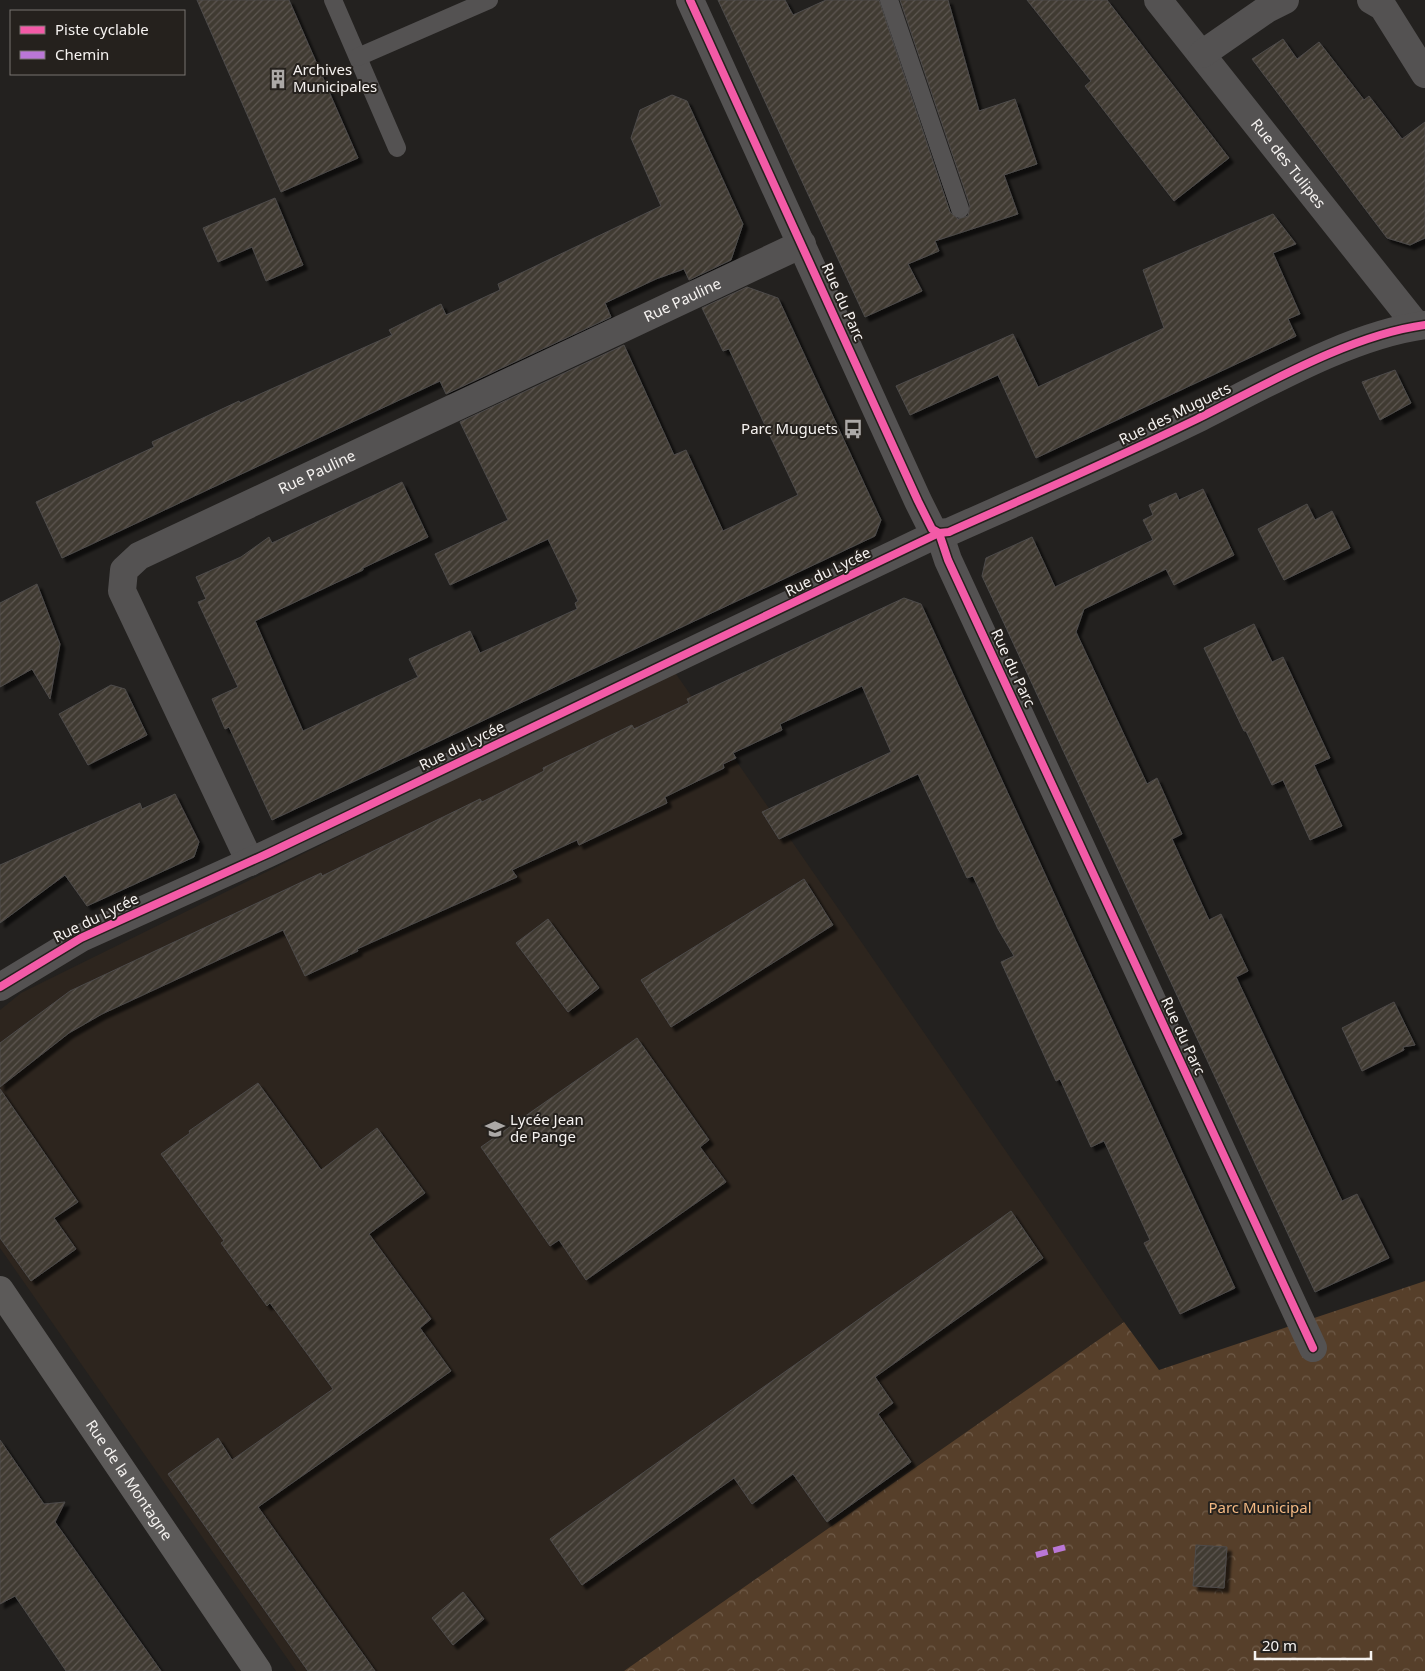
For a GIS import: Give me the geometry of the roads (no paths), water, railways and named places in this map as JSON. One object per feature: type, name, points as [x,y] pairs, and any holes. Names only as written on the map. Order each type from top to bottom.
[{"type":"main road","name":"Rue de la Montagne","points":[[0,1290],[258,1671]]},
{"type":"street","name":"Rue du Parc","points":[[690,0],[918,501],[932,529],[939,534],[960,587],[1312,1348]]},
{"type":"street","name":"Rue des Tulipes","points":[[1158,0],[1421,325]]},
{"type":"street","points":[[1202,54],[1267,9],[1285,0]]},
{"type":"street","points":[[1371,0],[1383,7],[1425,74]]},
{"type":"street","name":"Rue Pauline","points":[[250,862],[122,591],[124,570],[139,556],[802,244]]},
{"type":"street","name":"Rue des Muguets","points":[[939,534],[948,532],[1102,465],[1301,368],[1352,346],[1421,325]]},
{"type":"street","name":"Rue du Lycée","points":[[0,986],[81,938],[250,862],[939,534]]},
{"type":"lane","points":[[333,0],[397,148]]},
{"type":"lane","points":[[358,57],[489,0]]},
{"type":"lane","points":[[889,0],[960,209]]},
{"type":"place","name":"Archives Municipales","points":[[278,79]]},
{"type":"place","name":"Parc Muguets","points":[[853,429]]},
{"type":"place","name":"Lycée Jean de Pange","points":[[495,1129]]},
{"type":"park label","name":"Parc Municipal","points":[[1260,1508]]}]
